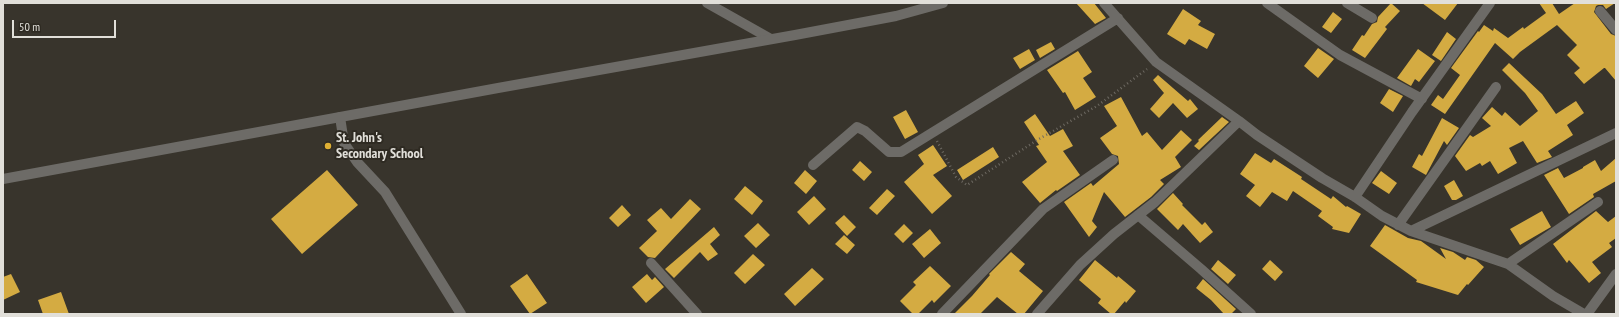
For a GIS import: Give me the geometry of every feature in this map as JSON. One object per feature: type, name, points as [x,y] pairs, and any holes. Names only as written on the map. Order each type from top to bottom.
[{"type":"street","points":[[707,3],[771,39]]},
{"type":"street","points":[[3,179],[896,16],[943,3]]},
{"type":"street","points":[[1104,3],[1156,62],[1257,135],[1322,178],[1356,197],[1382,216],[1398,225],[1411,231],[1508,264],[1553,296],[1586,314],[1616,274]]},
{"type":"street","points":[[1267,3],[1340,55],[1422,99]]},
{"type":"street","points":[[1347,3],[1372,18]]},
{"type":"street","points":[[1356,197],[1422,99],[1490,3]]},
{"type":"street","points":[[1600,11],[1616,30]]},
{"type":"street","points":[[813,165],[857,127],[889,152],[901,152],[1118,18]]},
{"type":"street","points":[[1398,225],[1496,87]]},
{"type":"street","points":[[340,117],[344,143],[357,162],[385,192],[461,314]]},
{"type":"street","points":[[1037,314],[1080,265],[1155,202],[1239,121]]},
{"type":"street","points":[[1411,231],[1616,133]]},
{"type":"street","points":[[942,314],[1043,209],[1113,160]]},
{"type":"street","points":[[1508,264],[1598,202]]},
{"type":"street","points":[[1138,215],[1202,268],[1251,314]]},
{"type":"street","points":[[651,263],[697,314]]},
{"type":"path","points":[[932,132],[956,177],[967,185],[1039,139],[1097,106],[1156,62]]},
{"type":"building","points":[[1076,3],[1094,3],[1106,18],[1095,24]]},
{"type":"building","points":[[1391,3],[1400,11],[1385,27],[1387,29],[1365,58],[1352,50],[1362,35],[1364,36],[1372,24],[1377,22],[1378,17]]},
{"type":"building","points":[[1422,3],[1458,3],[1445,20]]},
{"type":"building","points":[[1539,3],[1552,3],[1559,14],[1575,3],[1615,3],[1606,9],[1603,5],[1598,5],[1596,6],[1594,12],[1611,34],[1616,36],[1616,81],[1604,68],[1584,84],[1574,73],[1580,68],[1567,55],[1577,45],[1557,25],[1520,52],[1513,59],[1495,43],[1445,114],[1431,105],[1438,95],[1443,99],[1460,75],[1451,68],[1484,25],[1493,31],[1494,28],[1508,38],[1523,27],[1524,29],[1546,13]]},
{"type":"building","points":[[1183,9],[1201,21],[1198,25],[1215,34],[1207,49],[1189,39],[1185,45],[1167,34]]},
{"type":"building","points":[[1333,12],[1342,19],[1331,33],[1322,27]]},
{"type":"building","points":[[1447,32],[1456,39],[1441,61],[1432,55]]},
{"type":"building","points":[[1051,42],[1055,49],[1040,58],[1036,50]]},
{"type":"building","points":[[1318,48],[1334,59],[1318,78],[1304,66]]},
{"type":"building","points":[[1029,49],[1035,60],[1020,69],[1013,58]]},
{"type":"building","points":[[1418,49],[1435,61],[1419,82],[1415,79],[1411,86],[1397,78]]},
{"type":"building","points":[[1078,51],[1092,72],[1083,78],[1096,97],[1075,110],[1065,92],[1063,93],[1047,70]]},
{"type":"building","points":[[1509,63],[1542,94],[1556,114],[1576,101],[1584,113],[1567,125],[1573,135],[1548,151],[1552,157],[1537,163],[1523,141],[1509,148],[1517,163],[1498,174],[1490,161],[1482,166],[1480,163],[1466,171],[1455,156],[1470,135],[1473,137],[1491,126],[1482,118],[1492,107],[1502,116],[1505,112],[1520,126],[1538,111],[1525,93],[1502,70]]},
{"type":"building","points":[[1158,75],[1188,101],[1190,99],[1198,109],[1187,118],[1173,103],[1159,118],[1150,109],[1164,93],[1153,80]]},
{"type":"building","points":[[1389,89],[1403,96],[1393,112],[1380,103]]},
{"type":"building","points":[[1121,97],[1142,136],[1147,132],[1162,150],[1181,130],[1192,140],[1175,157],[1181,167],[1160,180],[1164,184],[1151,197],[1125,217],[1104,192],[1092,221],[1097,227],[1089,237],[1064,202],[1091,183],[1093,186],[1119,164],[1118,156],[1112,154],[1100,138],[1117,126],[1104,106]]},
{"type":"building","points":[[906,110],[918,132],[905,139],[893,117]]},
{"type":"building","points":[[1035,114],[1050,136],[1063,129],[1073,146],[1063,151],[1080,175],[1057,191],[1056,190],[1040,203],[1022,182],[1047,162],[1036,146],[1039,145],[1024,122]]},
{"type":"building","points":[[1222,117],[1229,122],[1199,150],[1194,146],[1199,141],[1198,140]]},
{"type":"building","points":[[1442,118],[1459,128],[1447,145],[1444,141],[1426,175],[1412,167],[1419,154],[1422,156]]},
{"type":"building","points":[[933,145],[947,166],[933,175],[952,196],[932,214],[904,182],[924,164],[918,155]]},
{"type":"building","points":[[993,147],[999,157],[963,180],[957,170]]},
{"type":"building","points":[[1255,153],[1271,163],[1274,159],[1302,177],[1301,179],[1331,199],[1333,196],[1346,207],[1347,206],[1361,214],[1349,233],[1332,229],[1333,227],[1318,216],[1322,211],[1293,191],[1287,201],[1272,192],[1260,207],[1246,196],[1255,185],[1240,174]]},
{"type":"building","points":[[1616,158],[1616,181],[1593,194],[1594,197],[1569,214],[1544,175],[1558,168],[1564,178],[1595,160],[1601,171]]},
{"type":"building","points":[[860,161],[872,172],[864,181],[852,170]]},
{"type":"building","points":[[327,170],[358,205],[302,254],[271,219]]},
{"type":"building","points":[[805,170],[817,181],[806,194],[794,183]]},
{"type":"building","points":[[1381,171],[1397,183],[1389,194],[1372,183]]},
{"type":"building","points":[[1454,180],[1463,196],[1456,200],[1452,200],[1444,186]]},
{"type":"building","points":[[745,186],[763,201],[752,215],[734,199]]},
{"type":"building","points":[[887,189],[895,196],[877,215],[869,208]]},
{"type":"building","points":[[1173,193],[1183,204],[1182,205],[1202,225],[1205,222],[1213,232],[1200,243],[1183,224],[1178,230],[1157,209]]},
{"type":"building","points":[[814,196],[826,209],[809,225],[797,212]]},
{"type":"building","points":[[690,199],[701,209],[655,258],[648,257],[639,248],[657,231],[647,220],[661,208],[671,219]]},
{"type":"building","points":[[622,205],[631,215],[618,227],[609,218]]},
{"type":"building","points":[[1542,211],[1551,227],[1520,245],[1510,229]]},
{"type":"building","points":[[1596,211],[1608,222],[1616,216],[1616,238],[1609,243],[1612,247],[1592,262],[1601,273],[1589,283],[1569,260],[1567,263],[1553,244]]},
{"type":"building","points":[[844,215],[856,227],[847,236],[835,223]]},
{"type":"building","points":[[758,223],[770,235],[756,248],[744,236]]},
{"type":"building","points":[[904,224],[913,233],[903,243],[894,234]]},
{"type":"building","points":[[1385,225],[1408,238],[1421,241],[1446,259],[1440,248],[1453,252],[1465,260],[1467,257],[1476,260],[1484,267],[1458,295],[1416,282],[1417,280],[1370,246]]},
{"type":"building","points":[[714,227],[720,235],[710,244],[718,254],[708,261],[700,252],[674,278],[665,269]]},
{"type":"building","points":[[930,229],[941,243],[924,258],[912,244]]},
{"type":"building","points":[[844,235],[855,245],[847,254],[835,244]]},
{"type":"building","points":[[1011,252],[1025,264],[1019,271],[1043,291],[1024,314],[1018,314],[997,297],[980,314],[954,314],[972,296],[990,275],[989,274]]},
{"type":"building","points":[[753,254],[765,265],[745,284],[734,273]]},
{"type":"building","points":[[1095,260],[1136,291],[1114,314],[1111,314],[1098,303],[1101,299],[1079,280]]},
{"type":"building","points":[[1218,260],[1236,275],[1228,284],[1211,269]]},
{"type":"building","points":[[1270,260],[1283,272],[1275,281],[1262,269]]},
{"type":"building","points":[[930,266],[951,286],[934,303],[932,300],[918,314],[913,314],[900,301],[916,285],[913,282]]},
{"type":"building","points":[[812,268],[824,279],[795,306],[784,294]]},
{"type":"building","points":[[11,274],[20,292],[3,300],[3,277]]},
{"type":"building","points":[[527,274],[547,303],[530,314],[510,286]]},
{"type":"building","points":[[647,274],[652,280],[655,277],[664,287],[646,303],[632,287]]},
{"type":"building","points":[[1203,279],[1236,309],[1231,314],[1224,314],[1211,300],[1196,288]]},
{"type":"building","points":[[61,292],[69,314],[43,314],[38,300]]},
{"type":"place","name":"St. John's Secondary School","points":[[328,146]]}]
